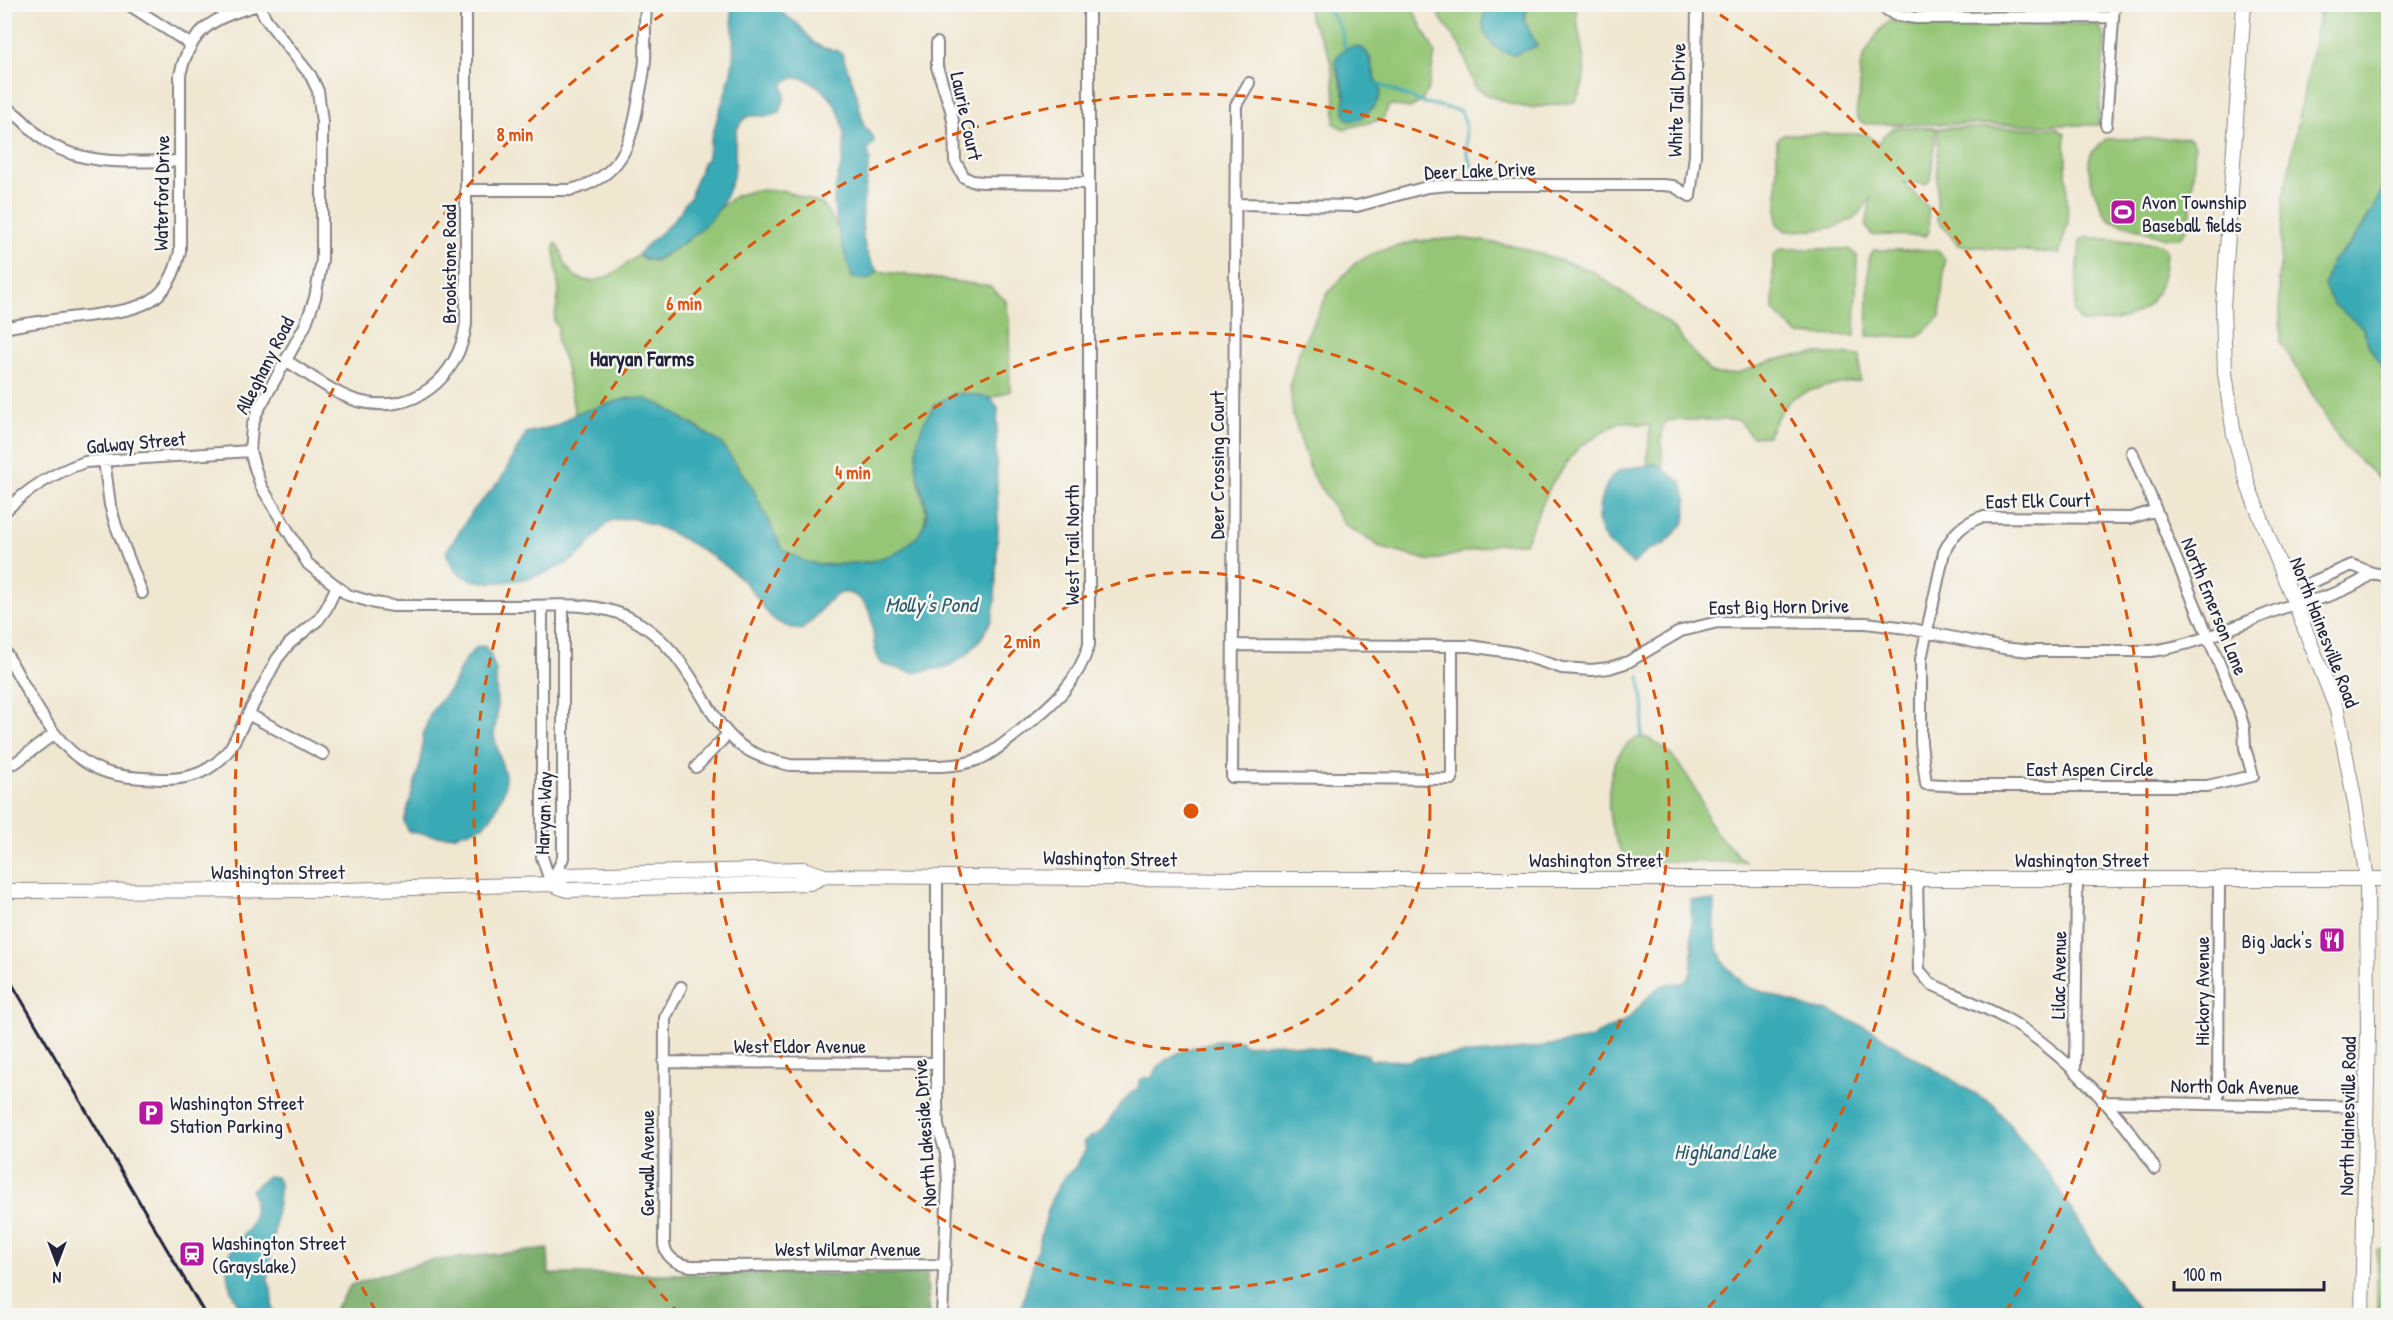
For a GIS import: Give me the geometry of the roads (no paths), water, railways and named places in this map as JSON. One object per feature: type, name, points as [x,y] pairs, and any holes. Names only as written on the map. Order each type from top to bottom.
[{"type":"main road","name":"North Hainesville Road","points":[[2244,4],[2223,308],[2225,373],[2234,435],[2249,488],[2293,604],[2337,710],[2367,879],[2368,1029],[2362,1316]]},
{"type":"main road","name":"Washington Street","points":[[4,891],[342,890],[551,884],[567,890],[799,884],[810,883],[825,876],[1917,880],[2388,879]]},
{"type":"street","points":[[128,4],[190,44]]},
{"type":"street","name":"Brookstone Road","points":[[285,360],[358,401],[381,404],[399,402],[418,396],[433,387],[456,361],[464,342],[466,324],[466,4]]},
{"type":"street","points":[[466,190],[570,190],[584,187],[610,172],[621,160],[636,116],[645,63],[646,4]]},
{"type":"street","name":"West Trail North","points":[[553,606],[595,607],[613,611],[630,618],[660,637],[680,660],[728,734],[752,753],[790,765],[963,764],[997,749],[1054,703],[1077,675],[1089,645],[1089,4]]},
{"type":"street","name":"White Tail Drive","points":[[1690,196],[1695,155],[1696,4]]},
{"type":"street","points":[[1878,4],[1895,15],[1916,18],[2113,17]]},
{"type":"street","points":[[2106,125],[2114,4]]},
{"type":"street","name":"Waterford Drive","points":[[4,328],[132,310],[156,297],[167,286],[180,251],[180,75],[190,44],[210,23],[258,5]]},
{"type":"street","name":"Alleghany Road","points":[[258,5],[266,19],[310,75],[318,92],[322,122],[322,260],[319,281],[305,326],[257,412],[252,427],[250,451],[261,486],[308,564],[336,588],[348,595],[393,606],[553,606]]},
{"type":"street","name":"Laurie Court","points":[[937,43],[937,67],[951,110],[954,128],[955,161],[964,177],[972,181],[983,182],[1089,183]]},
{"type":"street","name":"Deer Crossing Court","points":[[1249,83],[1236,105],[1232,777],[1452,779],[1452,646]]},
{"type":"street","points":[[4,107],[18,116],[44,141],[63,152],[83,159],[180,161]]},
{"type":"street","name":"Deer Lake Drive","points":[[1235,204],[1357,206],[1427,187],[1450,185],[1662,185],[1673,186],[1690,196]]},
{"type":"street","name":"Galway Street","points":[[4,512],[38,483],[75,465],[105,460],[250,451]]},
{"type":"street","name":"North Emerson Lane","points":[[2132,452],[2240,714],[2244,728],[2245,748],[2253,776]]},
{"type":"street","points":[[105,460],[110,505],[142,593]]},
{"type":"street","name":"East Elk Court","points":[[1926,784],[1921,743],[1921,659],[1944,552],[1953,536],[1972,520],[1996,516],[2131,518],[2156,510]]},
{"type":"street","points":[[2293,604],[2310,583],[2352,566],[2388,576]]},
{"type":"street","name":"East Big Horn Drive","points":[[1233,645],[1493,648],[1516,653],[1555,667],[1592,670],[1610,668],[1628,662],[1681,631],[1718,622],[1866,623],[2030,651],[2151,651],[2169,649],[2293,604],[2319,599],[2363,581],[2372,573]]},
{"type":"street","points":[[4,650],[54,734],[79,757],[107,773],[129,778],[190,777],[210,769],[222,759],[249,714],[277,659],[289,644],[318,620],[336,588]]},
{"type":"street","name":"Haryan Way","points":[[551,884],[562,858],[553,606]]},
{"type":"street","name":"Haryan Way","points":[[551,884],[542,857],[553,606]]},
{"type":"street","points":[[249,714],[323,754]]},
{"type":"street","points":[[15,763],[54,734]]},
{"type":"street","points":[[696,767],[728,734]]},
{"type":"street","name":"East Aspen Circle","points":[[1926,784],[2207,786],[2253,776]]},
{"type":"street","name":"North Lakeside Drive","points":[[937,876],[938,1126],[946,1153],[948,1183],[942,1316]]},
{"type":"street","name":"Lilac Avenue","points":[[2075,1072],[2077,878]]},
{"type":"street","name":"Hickory Avenue","points":[[2218,1104],[2219,879]]},
{"type":"street","points":[[1917,880],[1919,970],[1925,979],[1931,984],[2005,1018],[2058,1055],[2103,1102],[2145,1152],[2155,1169]]},
{"type":"street","name":"Gerwall Avenue","points":[[681,987],[664,1018],[665,1251],[668,1257],[681,1265],[751,1266]]},
{"type":"street","name":"West Eldor Avenue","points":[[664,1062],[937,1063]]},
{"type":"street","name":"North Oak Avenue","points":[[2103,1102],[2366,1107]]},
{"type":"street","name":"West Wilmar Avenue","points":[[751,1266],[945,1265]]},
{"type":"water","points":[[731,5],[772,5],[799,25],[814,43],[842,54],[856,92],[864,126],[874,138],[873,146],[870,146],[868,151],[870,160],[862,218],[865,247],[878,271],[868,280],[852,278],[836,219],[834,197],[844,146],[844,134],[839,114],[829,96],[807,80],[800,78],[790,79],[783,84],[785,96],[780,113],[768,116],[749,116],[739,126],[735,138],[735,166],[732,181],[717,212],[700,230],[660,257],[648,260],[638,255],[670,224],[691,197],[704,161],[707,160],[733,61]]},
{"type":"water","points":[[1491,5],[1531,5],[1526,11],[1524,20],[1537,46],[1514,55],[1496,48],[1488,38],[1483,26],[1484,14]]},
{"type":"water","points":[[1356,46],[1364,49],[1368,55],[1381,92],[1372,109],[1354,121],[1349,120],[1344,114],[1345,97],[1335,61],[1343,50]]},
{"type":"water","points":[[2388,173],[2388,376],[2369,347],[2363,328],[2333,304],[2324,286],[2331,262],[2348,247],[2366,221],[2382,191]]},
{"type":"water","name":"Molly's Pond","points":[[962,393],[991,398],[998,408],[995,602],[992,619],[982,637],[968,654],[947,667],[913,673],[882,664],[877,655],[869,611],[864,603],[849,593],[840,593],[832,598],[801,630],[779,623],[772,618],[744,582],[707,553],[661,528],[633,519],[610,521],[575,558],[534,577],[483,582],[457,572],[446,552],[472,512],[501,479],[526,433],[556,426],[575,414],[628,398],[647,399],[661,405],[721,443],[752,487],[782,549],[806,562],[827,565],[869,562],[897,553],[918,536],[926,520],[927,510],[916,467],[918,438],[935,404],[952,395]]},
{"type":"water","points":[[1656,463],[1682,483],[1687,502],[1685,522],[1664,545],[1648,550],[1633,564],[1604,537],[1600,530],[1598,511],[1605,488],[1615,474],[1624,469]]},
{"type":"water","points":[[484,646],[489,651],[496,670],[497,715],[494,736],[505,775],[505,789],[493,815],[483,826],[457,835],[438,836],[409,832],[404,822],[421,761],[423,735],[431,712],[451,688],[464,661],[477,647]]},
{"type":"water","name":"Highland Lake","points":[[1691,900],[1714,901],[1715,941],[1724,964],[1746,986],[1814,1010],[1826,1010],[1872,1030],[1993,1104],[2050,1175],[2099,1255],[2142,1315],[1019,1315],[1051,1200],[1065,1175],[1074,1169],[1086,1149],[1083,1143],[1104,1128],[1127,1097],[1138,1089],[1139,1081],[1145,1077],[1149,1079],[1152,1077],[1157,1068],[1166,1060],[1190,1048],[1230,1040],[1241,1040],[1241,1043],[1245,1045],[1279,1043],[1359,1053],[1368,1055],[1369,1059],[1373,1060],[1409,1061],[1421,1057],[1503,1052],[1591,1039],[1625,1021],[1657,989],[1667,984],[1684,982],[1690,976],[1692,969]]},
{"type":"water","points":[[268,1176],[276,1177],[280,1185],[268,1281],[271,1288],[273,1313],[247,1315],[231,1290],[227,1271],[228,1261],[235,1243],[249,1228],[252,1221],[254,1208],[251,1190]]},
{"type":"waterway","points":[[1322,4],[1338,24],[1345,48]]},
{"type":"waterway","points":[[1380,85],[1421,102],[1461,111],[1465,122],[1467,154],[1474,172]]},
{"type":"waterway","points":[[1640,677],[1644,710],[1641,737]]},
{"type":"railway","points":[[4,970],[206,1316]]},
{"type":"place","name":"Avon Township Baseball fields","points":[[2123,212]]},
{"type":"place","name":"Big Jack's","points":[[2332,940]]},
{"type":"place","name":"Washington Street Station Parking","points":[[151,1113]]},
{"type":"place","name":"Washington Street (Grayslake)","points":[[192,1254]]},
{"type":"district","name":"Haryan Farms","points":[[642,358]]}]
